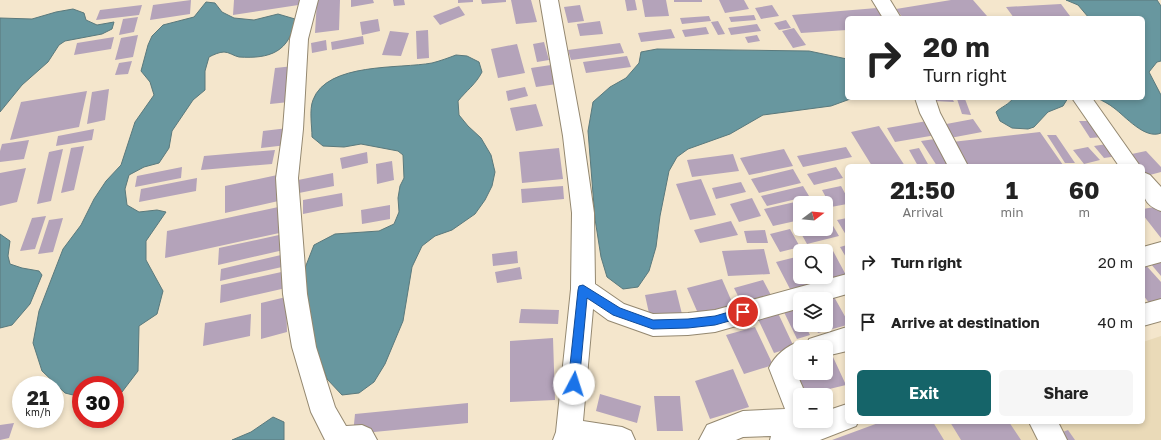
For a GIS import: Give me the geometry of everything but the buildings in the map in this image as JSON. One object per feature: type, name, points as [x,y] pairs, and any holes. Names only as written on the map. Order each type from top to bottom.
[{"type":"street","points":[[309,0],[299,39],[288,178],[295,294],[304,347],[324,412],[340,440],[362,438],[364,440]]},
{"type":"street","points":[[549,0],[573,136],[583,213],[583,290],[568,436],[622,440]]},
{"type":"street","points":[[881,0],[891,16]]},
{"type":"street","points":[[926,100],[930,113],[957,164]]},
{"type":"street","points":[[1083,100],[1129,164]]},
{"type":"street","points":[[1145,185],[1154,201]]},
{"type":"street","points":[[1145,256],[1161,252]]},
{"type":"street","points":[[583,290],[616,312],[653,325],[688,324],[715,321],[845,285]]},
{"type":"street","points":[[1145,314],[1161,310]]},
{"type":"street","points":[[833,343],[845,340]]},
{"type":"street","points":[[793,359],[782,368],[793,396]]},
{"type":"street","points":[[783,440],[845,418]]},
{"type":"street","points":[[712,440],[716,434],[743,424],[793,422]]},
{"type":"street","points":[[1043,424],[1054,440]]},
{"type":"shaded area","points":[[1161,336],[1161,440],[842,440],[891,424],[1145,424],[1145,341]]},
{"type":"water","points":[[1066,0],[1157,0],[1161,6],[1161,61],[1157,62],[1149,72],[1161,95],[1161,133],[1148,133],[1142,130],[1101,100],[1145,100],[1145,16],[1087,16],[1078,5]]},
{"type":"water","points":[[206,2],[215,3],[222,12],[234,18],[254,20],[278,14],[295,19],[288,39],[283,46],[269,55],[260,57],[239,57],[224,52],[209,57],[205,71],[205,90],[193,100],[172,131],[169,148],[159,163],[144,167],[129,175],[125,189],[127,205],[139,212],[157,210],[166,212],[146,241],[146,260],[163,291],[157,314],[139,326],[138,371],[124,389],[124,376],[72,376],[72,395],[65,393],[64,376],[47,376],[42,371],[33,343],[39,311],[63,249],[81,225],[94,199],[106,181],[121,165],[135,122],[154,95],[150,82],[141,71],[152,36],[163,25],[194,17]]},
{"type":"water","points":[[73,9],[84,13],[86,20],[97,25],[114,22],[112,29],[102,34],[65,41],[59,45],[48,62],[22,85],[0,112],[0,18],[32,19]]},
{"type":"water","points":[[657,49],[809,51],[845,59],[845,100],[848,100],[831,106],[763,115],[730,134],[688,149],[677,157],[669,171],[660,216],[656,247],[649,271],[638,287],[623,289],[607,277],[601,257],[595,219],[588,131],[593,102],[610,87],[626,78],[639,63],[641,52]]},
{"type":"water","points":[[456,55],[467,56],[479,62],[482,72],[474,84],[458,101],[459,115],[481,138],[491,155],[495,172],[492,186],[485,200],[475,214],[452,230],[435,236],[422,246],[412,267],[403,321],[385,364],[374,382],[359,393],[342,395],[327,379],[315,345],[307,306],[305,268],[314,245],[335,234],[379,231],[394,224],[399,212],[398,198],[400,186],[404,178],[403,155],[398,151],[361,144],[344,147],[323,146],[312,137],[311,113],[313,100],[321,88],[333,79],[348,73],[384,67],[432,63]]},
{"type":"water","points":[[1012,100],[1067,100],[1063,106],[1048,112],[1034,127],[1028,129],[1012,128],[1000,121],[996,112]]},
{"type":"water","points":[[0,234],[10,241],[8,256],[10,264],[39,271],[42,275],[30,304],[12,325],[0,328]]},
{"type":"water","points":[[273,417],[284,422],[284,440],[232,440],[251,432]]},
{"type":"route","points":[[574,384],[583,290],[616,312],[653,325],[688,324],[715,321],[743,312]]}]
